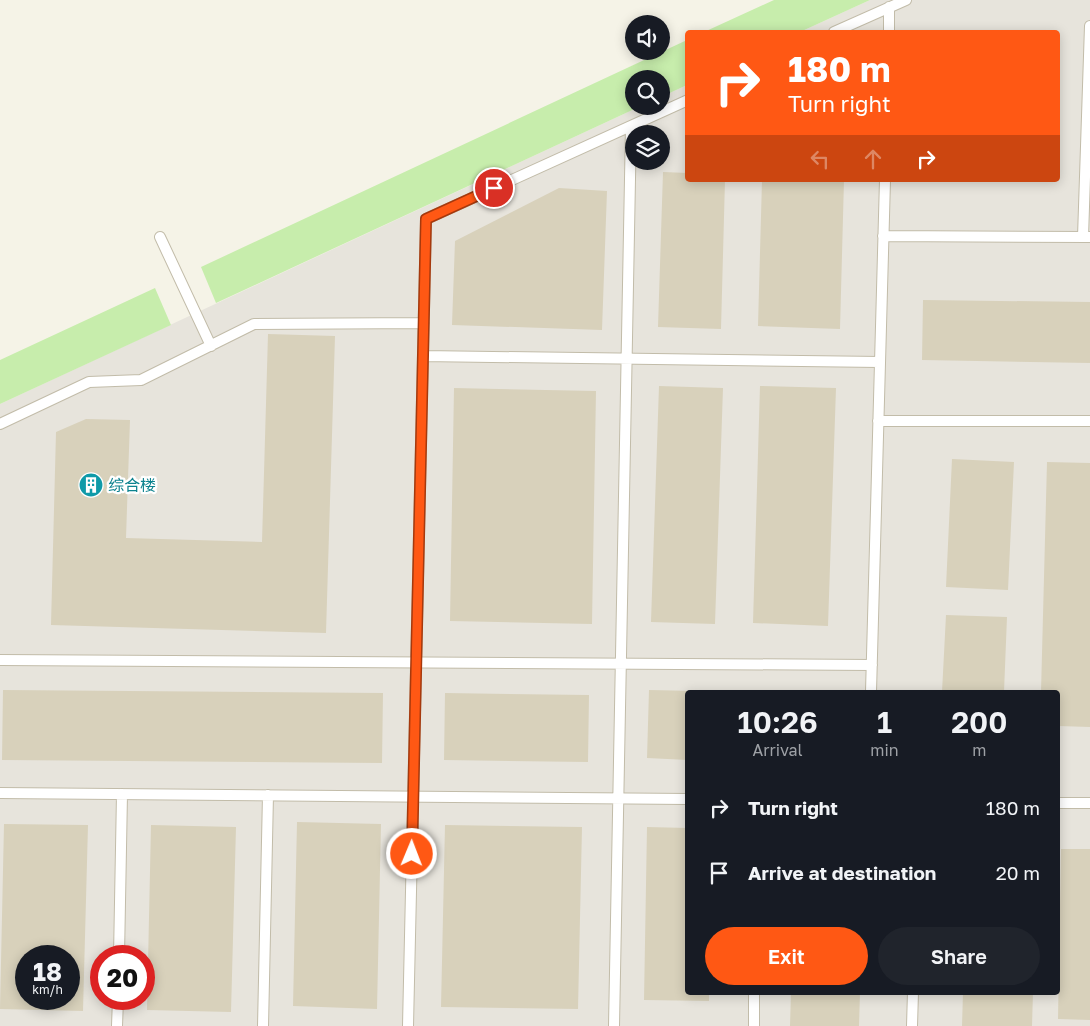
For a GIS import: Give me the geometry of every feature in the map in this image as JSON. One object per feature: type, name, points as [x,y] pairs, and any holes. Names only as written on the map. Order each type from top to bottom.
[{"type":"lane","points":[[838,30],[906,0]]},
{"type":"lane","points":[[889,7],[889,30]]},
{"type":"lane","points":[[883,236],[1087,237],[1090,26]]},
{"type":"lane","points":[[633,125],[685,101]]},
{"type":"lane","points":[[408,1026],[426,219],[625,129]]},
{"type":"lane","points":[[614,1026],[630,170]]},
{"type":"lane","points":[[872,690],[885,182]]},
{"type":"lane","points":[[160,237],[211,346]]},
{"type":"lane","points":[[0,424],[89,382],[141,380],[254,324],[424,323]]},
{"type":"lane","points":[[423,356],[880,362]]},
{"type":"lane","points":[[878,421],[1090,421]]},
{"type":"lane","points":[[0,660],[872,665]]},
{"type":"lane","points":[[0,793],[685,799]]},
{"type":"lane","points":[[119,945],[122,794]]},
{"type":"lane","points":[[263,1026],[268,795]]},
{"type":"lane","points":[[1060,803],[1090,803]]},
{"type":"lane","points":[[754,995],[754,1026]]},
{"type":"lane","points":[[912,995],[912,1026]]},
{"type":"lane","points":[[118,1010],[118,1026]]},
{"type":"shaded area","points":[[870,0],[1090,0],[1090,1026],[0,1026],[0,404],[625,113],[625,115],[670,115],[670,93],[685,86],[685,182],[1060,182],[1060,30],[804,30]]},
{"type":"green space","points":[[774,0],[870,0],[804,30],[708,30]]},
{"type":"green space","points":[[685,41],[685,86],[670,93],[670,70],[625,70],[625,113],[216,303],[201,267],[644,60],[670,60],[670,48]]},
{"type":"green space","points":[[155,288],[171,325],[0,404],[0,360]]},
{"type":"building","points":[[663,172],[685,173],[685,182],[725,182],[721,329],[658,327]]},
{"type":"building","points":[[762,182],[844,182],[840,329],[758,326]]},
{"type":"building","points":[[559,188],[607,191],[602,330],[452,325],[455,241]]},
{"type":"building","points":[[923,300],[1090,302],[1090,363],[922,360]]},
{"type":"building","name":"综合楼","points":[[268,334],[335,336],[326,633],[51,625],[56,432],[86,419],[130,420],[126,538],[262,542]]},
{"type":"building","points":[[659,386],[723,388],[715,624],[651,622]]},
{"type":"building","points":[[760,386],[836,388],[828,626],[753,623]]},
{"type":"building","points":[[454,388],[596,391],[592,624],[450,621]]},
{"type":"building","points":[[952,459],[1014,462],[1008,590],[946,587]]},
{"type":"building","points":[[1047,462],[1090,463],[1090,727],[1060,726],[1060,690],[1041,690]]},
{"type":"building","points":[[946,615],[1007,617],[1004,690],[942,690]]},
{"type":"building","points":[[3,690],[383,693],[382,763],[2,760]]},
{"type":"building","points":[[649,690],[685,691],[685,760],[647,758]]},
{"type":"building","points":[[445,693],[589,695],[588,762],[444,760]]},
{"type":"building","points":[[297,822],[381,824],[377,1009],[293,1006]]},
{"type":"building","points":[[4,824],[88,825],[83,1011],[42,1010],[80,1010],[80,945],[15,945],[15,1009],[0,1009]]},
{"type":"building","points":[[151,825],[236,827],[231,1012],[147,1010],[155,1010],[155,945],[148,945]]},
{"type":"building","points":[[445,825],[582,827],[578,1009],[441,1007]]},
{"type":"building","points":[[647,827],[685,828],[685,995],[709,995],[709,1001],[644,1000]]},
{"type":"building","points":[[1061,849],[1090,849],[1090,1020],[1058,1019],[1058,995],[1060,995]]},
{"type":"building","points":[[791,995],[860,995],[859,1026],[790,1026]]},
{"type":"building","points":[[963,995],[1033,995],[1032,1026],[962,1026]]},
{"type":"place","name":"综合楼","points":[[91,485]]},
{"type":"route","points":[[412,854],[426,219],[494,188]]}]
